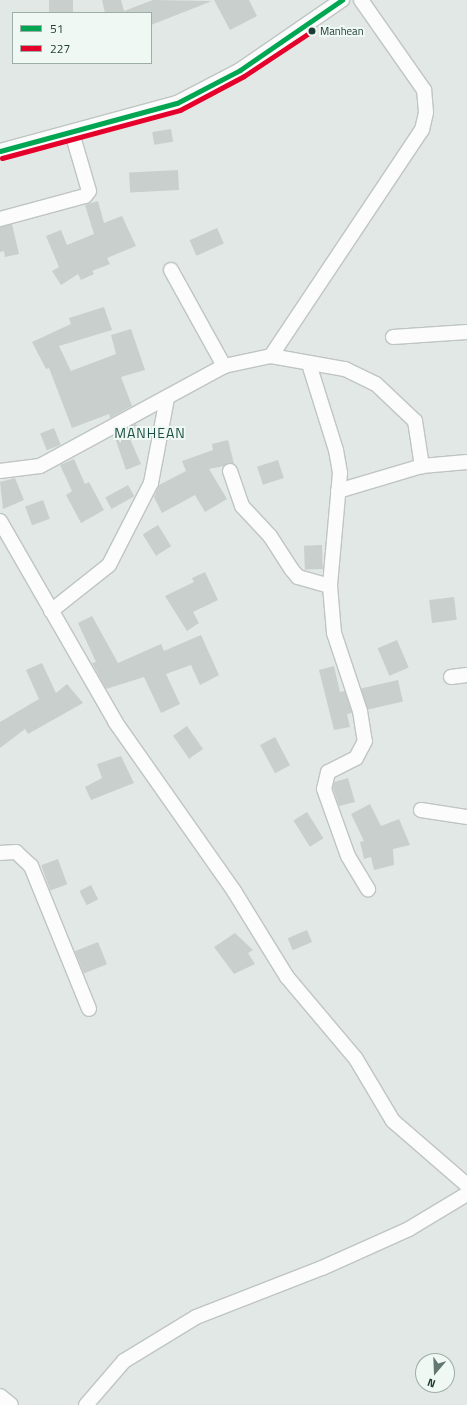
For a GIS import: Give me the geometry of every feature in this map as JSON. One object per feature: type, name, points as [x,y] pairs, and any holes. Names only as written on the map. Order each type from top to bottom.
[{"type":"street","points":[[0,151],[72,133],[177,103],[240,70],[342,0]]},
{"type":"street","points":[[271,356],[422,130],[426,112],[424,90],[361,0]]},
{"type":"street","points":[[0,219],[85,196],[89,191],[72,133]]},
{"type":"street","points":[[171,270],[224,366]]},
{"type":"street","points":[[393,337],[467,332]]},
{"type":"street","points":[[0,471],[40,466],[101,430],[167,398],[224,366],[271,356],[309,364],[345,369],[376,384],[401,405],[415,421],[422,466]]},
{"type":"street","points":[[309,364],[336,450],[338,491],[330,586],[334,633],[360,711],[365,741],[356,758],[328,772],[324,789],[348,856],[368,889]]},
{"type":"street","points":[[52,610],[109,565],[151,483],[167,398]]},
{"type":"street","points":[[338,491],[422,466],[467,462]]},
{"type":"street","points":[[230,472],[242,506],[270,536],[298,577],[330,586]]},
{"type":"street","points":[[0,521],[116,723],[234,891],[287,977],[356,1059],[393,1121],[467,1186]]},
{"type":"street","points":[[451,676],[467,675]]},
{"type":"street","points":[[421,810],[467,817]]},
{"type":"street","points":[[0,853],[16,852],[31,866],[89,1009]]},
{"type":"street","points":[[86,1405],[124,1361],[184,1324],[409,1229],[467,1194]]},
{"type":"street","points":[[0,1396],[10,1405]]},
{"type":"building","points":[[49,0],[73,0],[73,12],[49,12]]},
{"type":"building","points":[[102,0],[121,0],[124,11],[153,0],[212,1],[152,25],[152,12],[105,12]]},
{"type":"building","points":[[214,0],[249,0],[257,16],[230,30]]},
{"type":"building","points":[[171,129],[173,142],[154,145],[152,132]]},
{"type":"building","points":[[178,170],[179,190],[130,193],[129,173]]},
{"type":"building","points":[[98,201],[104,223],[122,216],[136,246],[107,258],[110,264],[92,271],[94,274],[81,280],[78,274],[61,285],[52,271],[59,267],[46,236],[61,230],[67,245],[94,234],[85,205]]},
{"type":"building","points":[[12,224],[19,254],[5,257],[4,251],[0,252],[0,227]]},
{"type":"building","points":[[217,228],[224,244],[197,256],[190,240]]},
{"type":"building","points":[[104,307],[112,330],[59,346],[71,371],[116,354],[111,335],[131,329],[145,370],[121,377],[132,406],[110,418],[109,414],[72,428],[49,368],[46,369],[32,342],[71,324],[69,318]]},
{"type":"building","points":[[136,423],[140,437],[130,439],[141,464],[126,470],[114,435]]},
{"type":"building","points":[[54,428],[61,445],[47,450],[40,434]]},
{"type":"building","points":[[228,440],[234,464],[209,469],[227,499],[205,512],[195,495],[162,513],[154,497],[159,485],[186,471],[182,461],[213,450],[212,444]]},
{"type":"building","points":[[74,459],[85,484],[89,482],[104,510],[81,523],[66,495],[72,491],[60,465]]},
{"type":"building","points":[[278,460],[284,478],[263,485],[257,467]]},
{"type":"building","points":[[15,478],[24,500],[3,509],[0,482]]},
{"type":"building","points":[[128,485],[134,496],[112,509],[105,498]]},
{"type":"building","points":[[43,500],[50,519],[32,525],[25,506]]},
{"type":"building","points":[[158,525],[171,546],[156,556],[143,535]]},
{"type":"building","points":[[322,545],[323,569],[305,570],[304,546]]},
{"type":"building","points":[[205,572],[218,600],[193,612],[199,623],[187,631],[165,596],[194,582],[192,578]]},
{"type":"building","points":[[454,597],[457,620],[432,623],[429,600]]},
{"type":"building","points":[[92,616],[118,663],[161,644],[164,651],[201,635],[219,675],[200,685],[191,665],[166,674],[180,704],[161,713],[144,677],[106,689],[92,663],[96,662],[78,623]]},
{"type":"building","points":[[397,640],[409,668],[389,676],[378,648]]},
{"type":"building","points":[[42,663],[56,693],[67,684],[83,703],[28,734],[25,729],[0,748],[0,722],[39,699],[26,670]]},
{"type":"building","points":[[334,666],[340,692],[345,691],[352,713],[347,714],[350,727],[334,730],[319,670]]},
{"type":"building","points":[[398,680],[403,701],[366,710],[361,689]]},
{"type":"building","points":[[187,726],[203,749],[189,759],[173,736]]},
{"type":"building","points":[[275,737],[290,765],[275,773],[260,745]]},
{"type":"building","points":[[121,756],[134,783],[91,800],[85,787],[102,778],[97,764]]},
{"type":"building","points":[[348,778],[355,802],[339,806],[333,788],[334,782]]},
{"type":"building","points":[[370,804],[381,826],[399,819],[410,845],[393,849],[394,865],[374,870],[371,857],[364,859],[360,842],[364,841],[351,814]]},
{"type":"building","points":[[307,812],[323,838],[310,847],[293,820]]},
{"type":"building","points":[[58,859],[67,884],[50,891],[41,865]]},
{"type":"building","points":[[91,885],[98,899],[87,905],[79,891]]},
{"type":"building","points":[[307,930],[312,942],[293,950],[288,938]]},
{"type":"building","points":[[235,933],[253,950],[248,953],[255,964],[234,974],[214,947]]},
{"type":"building","points":[[98,942],[107,964],[84,974],[75,951]]},
{"type":"transit line","name":"51","points":[[0,151],[177,103],[240,70],[342,0]]},
{"type":"transit line","name":"227","points":[[2,158],[180,110],[244,76],[312,31]]},
{"type":"place","name":"Manhean","points":[[312,31]]},
{"type":"district","name":"MANHEAN","points":[[150,433]]}]
